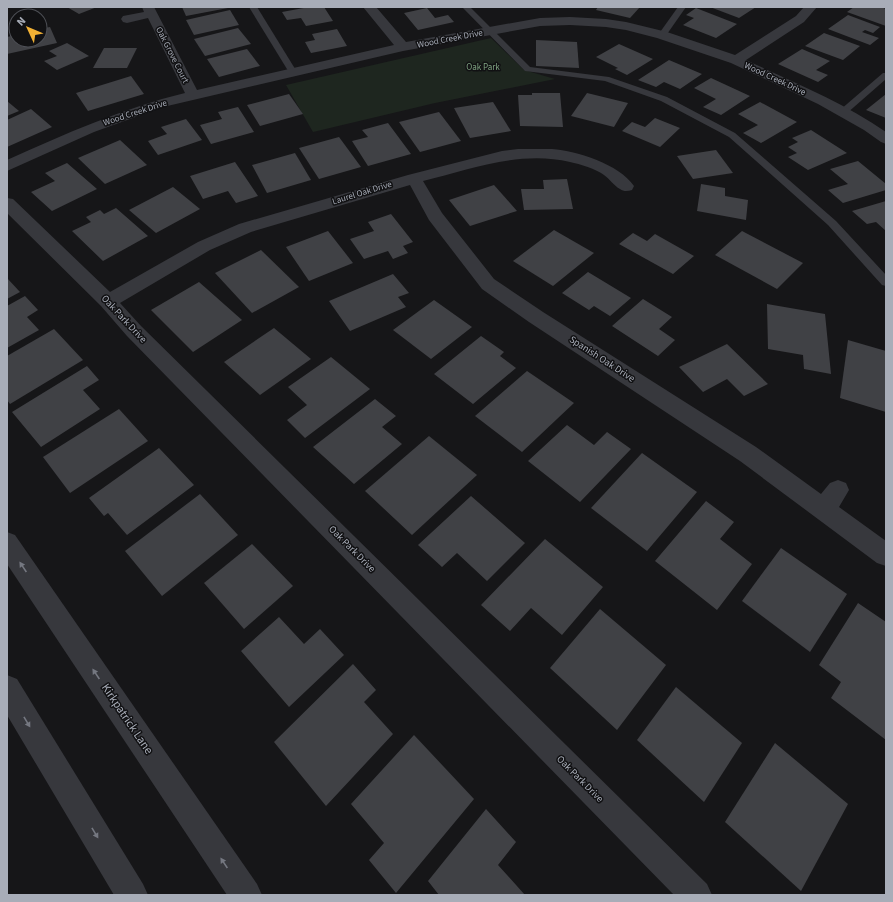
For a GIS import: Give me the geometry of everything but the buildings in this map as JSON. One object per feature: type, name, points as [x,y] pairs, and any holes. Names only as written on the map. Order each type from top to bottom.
[{"type":"street","points":[[369,7],[403,47]]},
{"type":"street","points":[[569,7],[570,21]]},
{"type":"street","points":[[736,60],[800,19],[811,7]]},
{"type":"street","name":"Oak Grove Court","points":[[127,19],[150,10],[193,96]]},
{"type":"street","name":"Wood Creek Drive","points":[[7,166],[116,118],[158,104],[403,47],[540,22],[570,21],[619,25],[662,36],[736,60],[823,101],[886,139]]},
{"type":"street","name":"Laurel Oak Drive","points":[[108,301],[204,246],[245,228],[414,178],[502,156],[518,154],[553,154],[575,158],[609,172],[626,186]]},
{"type":"street","name":"Spanish Oak Drive","points":[[414,178],[435,216],[488,284],[536,317],[748,454],[886,555]]},
{"type":"street","name":"Oak Park Drive","points":[[7,203],[108,301],[140,336],[696,895]]},
{"type":"street","points":[[823,509],[838,490]]},
{"type":"street","name":"Kirkpatrick Lane","points":[[7,543],[246,895]]},
{"type":"street","points":[[7,689],[132,895]]},
{"type":"lane","points":[[253,7],[293,72]]},
{"type":"lane","points":[[466,7],[528,70],[606,79],[664,99],[732,135],[832,224],[886,282]]},
{"type":"lane","points":[[662,36],[682,7]]},
{"type":"lane","points":[[843,112],[886,75]]},
{"type":"green space","name":"Oak Park","points":[[491,38],[524,70],[555,79],[435,103],[313,132],[286,85]]}]
